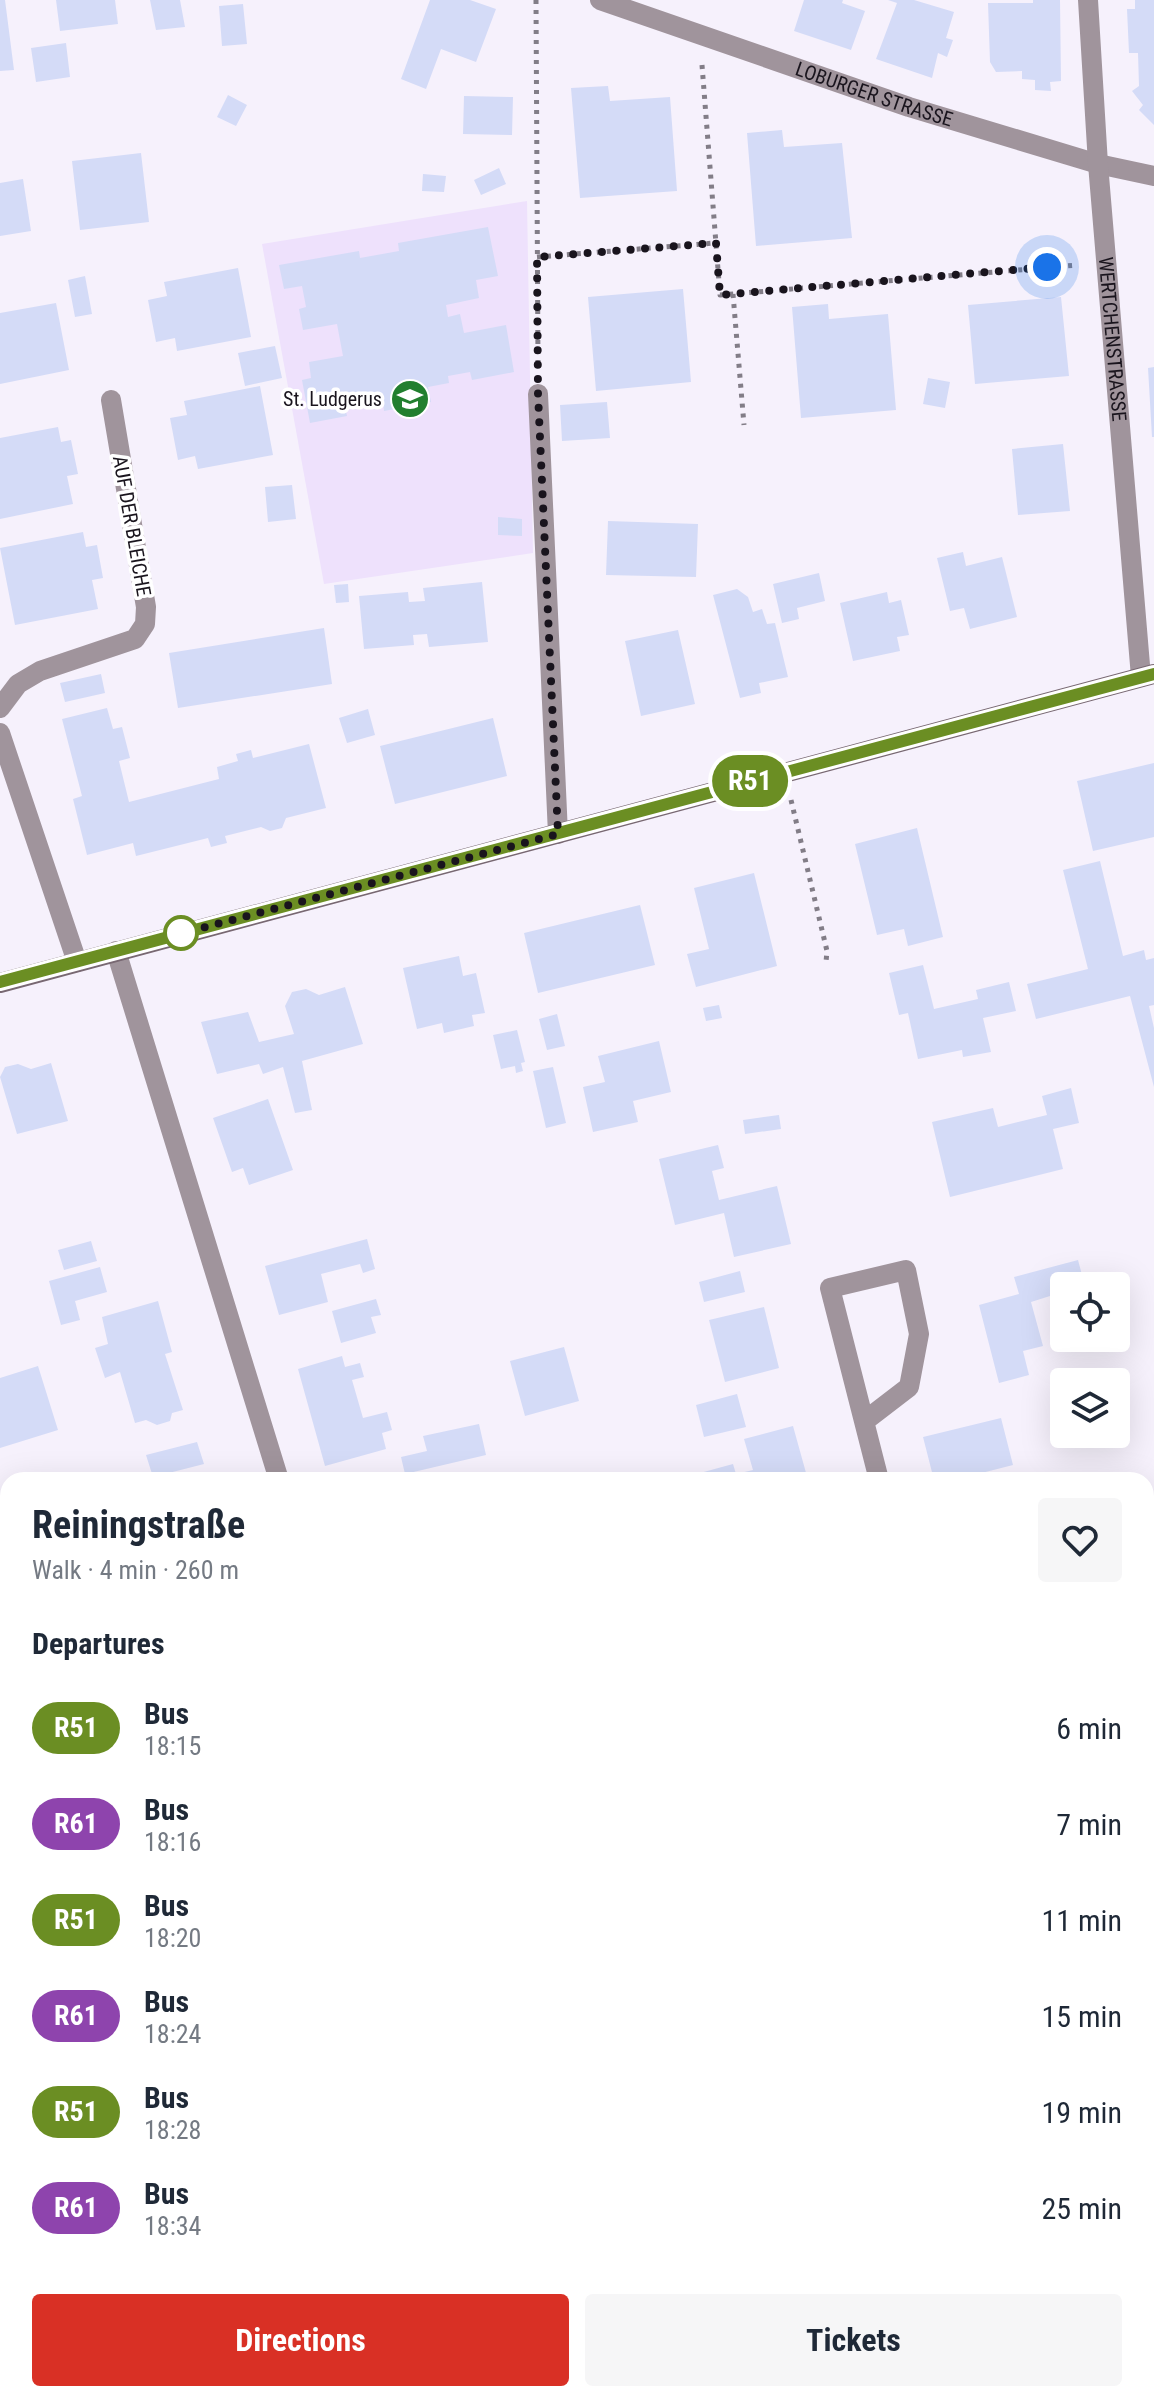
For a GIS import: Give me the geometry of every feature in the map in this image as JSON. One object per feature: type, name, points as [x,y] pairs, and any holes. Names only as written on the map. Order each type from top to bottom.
[{"type":"street","name":"LOBURGER STRASSE","points":[[600,0],[909,107],[1098,164],[1154,176]]},
{"type":"street","name":"WERTCHENSTRASSE","points":[[1088,0],[1098,164],[1147,676]]},
{"type":"street","points":[[538,394],[558,834]]},
{"type":"street","name":"AUF DER BLEICHE","points":[[0,708],[18,684],[40,671],[135,639],[145,624],[146,607],[111,400]]},
{"type":"street","points":[[0,983],[1147,676]]},
{"type":"street","points":[[0,733],[77,962]]},
{"type":"street","points":[[116,951],[277,1472]]},
{"type":"street","points":[[866,1420],[909,1387],[919,1334],[906,1270],[830,1288],[877,1472]]},
{"type":"path","points":[[536,0],[538,394]]},
{"type":"path","points":[[700,36],[720,295],[1108,262]]},
{"type":"path","points":[[537,257],[716,243]]},
{"type":"path","points":[[733,294],[744,425]]},
{"type":"path","points":[[785,771],[827,951],[826,962]]},
{"type":"shaded area","name":"St. Ludgerus","points":[[527,201],[533,553],[324,584],[262,244]]},
{"type":"building","points":[[0,0],[5,0],[14,70],[0,71]]},
{"type":"building","points":[[56,0],[115,0],[118,24],[60,31]]},
{"type":"building","points":[[150,0],[180,0],[185,27],[156,30]]},
{"type":"building","points":[[430,0],[470,0],[496,9],[476,62],[441,49],[426,89],[401,79]]},
{"type":"building","points":[[804,0],[843,0],[842,3],[865,11],[851,50],[794,31]]},
{"type":"building","points":[[888,0],[914,0],[954,12],[946,38],[953,40],[947,57],[938,53],[932,78],[876,59],[897,3]]},
{"type":"building","points":[[1033,0],[1060,0],[1061,81],[1050,82],[1051,91],[1035,90],[1035,80],[1022,79],[1022,71],[996,72],[990,62],[988,3],[1033,3]]},
{"type":"building","points":[[1135,0],[1154,0],[1154,125],[1139,110],[1143,105],[1132,91],[1139,86],[1138,53],[1129,53],[1127,9],[1135,9]]},
{"type":"building","points":[[243,4],[247,44],[222,46],[219,6]]},
{"type":"building","points":[[66,43],[70,77],[36,82],[31,48]]},
{"type":"building","points":[[608,86],[610,101],[670,97],[677,191],[580,198],[571,88]]},
{"type":"building","points":[[228,95],[247,105],[236,126],[217,117]]},
{"type":"building","points":[[464,96],[513,97],[512,135],[463,134]]},
{"type":"building","points":[[782,130],[784,147],[842,143],[852,238],[756,246],[747,133]]},
{"type":"building","points":[[141,153],[149,222],[80,230],[72,161]]},
{"type":"building","points":[[499,168],[506,184],[481,195],[474,180]]},
{"type":"building","points":[[423,174],[446,176],[444,192],[422,191]]},
{"type":"building","points":[[23,179],[31,231],[0,236],[0,183]]},
{"type":"building","points":[[488,227],[498,276],[476,280],[479,298],[446,305],[448,317],[460,314],[464,333],[506,325],[514,372],[472,380],[470,372],[448,376],[449,383],[428,387],[431,402],[384,411],[382,396],[344,402],[347,416],[310,423],[302,380],[311,378],[309,362],[343,356],[337,324],[303,330],[299,309],[306,307],[302,286],[284,289],[279,265],[359,251],[360,258],[399,251],[398,243]]},
{"type":"building","points":[[238,268],[251,337],[177,351],[175,338],[156,342],[148,300],[167,296],[164,282]]},
{"type":"building","points":[[85,276],[92,314],[75,317],[68,280]]},
{"type":"building","points":[[683,289],[691,382],[596,391],[588,297]]},
{"type":"building","points":[[1061,297],[1069,376],[975,384],[968,305]]},
{"type":"building","points":[[56,303],[69,370],[0,384],[0,313]]},
{"type":"building","points":[[828,304],[829,319],[888,314],[896,410],[801,418],[792,307]]},
{"type":"building","points":[[275,346],[282,378],[245,386],[238,353]]},
{"type":"building","points":[[1154,367],[1154,437],[1152,437],[1148,368]]},
{"type":"building","points":[[928,378],[950,382],[945,408],[923,404]]},
{"type":"building","points":[[260,386],[273,455],[198,469],[195,456],[178,460],[170,418],[187,415],[184,401]]},
{"type":"building","points":[[607,402],[610,438],[562,441],[560,405]]},
{"type":"building","points":[[58,427],[61,442],[71,440],[78,474],[67,476],[73,504],[0,519],[0,438]]},
{"type":"building","points":[[1063,444],[1070,511],[1018,515],[1012,449]]},
{"type":"building","points":[[292,485],[296,519],[268,522],[265,487]]},
{"type":"building","points":[[498,517],[522,519],[522,536],[498,535]]},
{"type":"building","points":[[608,521],[698,524],[696,577],[606,575]]},
{"type":"building","points":[[83,532],[86,547],[97,545],[103,578],[92,580],[98,609],[15,625],[0,548]]},
{"type":"building","points":[[963,552],[966,566],[1002,557],[1017,617],[970,629],[964,608],[950,611],[937,558]]},
{"type":"building","points":[[819,573],[825,601],[797,608],[799,619],[782,623],[773,584]]},
{"type":"building","points":[[482,582],[488,642],[429,647],[427,634],[413,635],[414,645],[364,649],[359,596],[408,592],[409,602],[425,601],[423,588]]},
{"type":"building","points":[[348,584],[349,602],[336,603],[334,585]]},
{"type":"building","points":[[737,589],[748,597],[753,612],[762,609],[767,624],[775,623],[788,677],[759,683],[761,693],[740,698],[713,595]]},
{"type":"building","points":[[887,592],[889,603],[901,600],[909,635],[897,637],[900,651],[853,661],[840,603]]},
{"type":"building","points":[[324,628],[332,684],[178,708],[169,653]]},
{"type":"building","points":[[678,630],[695,704],[641,716],[625,641]]},
{"type":"building","points":[[101,674],[105,693],[65,702],[60,683]]},
{"type":"building","points":[[107,708],[113,729],[122,727],[130,758],[119,761],[129,802],[219,779],[217,767],[238,761],[236,754],[251,750],[253,758],[309,744],[326,808],[286,818],[282,828],[270,831],[261,827],[225,836],[227,843],[211,847],[208,838],[136,856],[133,843],[87,855],[73,799],[82,796],[62,719]]},
{"type":"building","points":[[368,709],[375,735],[347,743],[339,718]]},
{"type":"building","points":[[493,718],[507,776],[395,804],[380,746]]},
{"type":"building","points":[[1154,763],[1154,837],[1093,851],[1077,781]]},
{"type":"building","points":[[917,828],[943,937],[908,946],[904,929],[877,935],[855,844]]},
{"type":"building","points":[[1100,861],[1123,956],[1144,950],[1146,960],[1154,958],[1154,1005],[1149,1006],[1154,1028],[1154,1087],[1130,996],[1036,1019],[1027,984],[1088,969],[1063,870]]},
{"type":"building","points":[[754,873],[777,966],[696,987],[687,954],[709,949],[694,888]]},
{"type":"building","points":[[640,905],[655,965],[538,993],[524,933]]},
{"type":"building","points":[[459,956],[463,976],[476,973],[485,1013],[472,1015],[474,1026],[444,1033],[442,1023],[417,1029],[403,968]]},
{"type":"building","points":[[923,965],[934,1009],[978,999],[976,990],[1009,982],[1016,1011],[983,1018],[991,1052],[963,1057],[962,1050],[918,1059],[908,1013],[899,1015],[889,973]]},
{"type":"building","points":[[345,987],[363,1044],[302,1061],[312,1110],[295,1113],[283,1067],[263,1074],[259,1064],[217,1074],[201,1022],[248,1012],[259,1042],[294,1034],[285,1006],[292,992],[306,989],[319,995]]},
{"type":"building","points":[[719,1005],[722,1018],[706,1021],[703,1008]]},
{"type":"building","points":[[557,1014],[565,1046],[547,1050],[539,1019]]},
{"type":"building","points":[[517,1030],[525,1062],[521,1063],[523,1071],[516,1073],[515,1066],[501,1069],[493,1035]]},
{"type":"building","points":[[659,1041],[671,1092],[633,1101],[638,1122],[593,1132],[583,1087],[605,1082],[598,1056]]},
{"type":"building","points":[[51,1063],[68,1121],[17,1134],[0,1077],[5,1067],[18,1064],[31,1069]]},
{"type":"building","points":[[553,1067],[566,1123],[546,1128],[533,1071]]},
{"type":"building","points":[[1071,1088],[1079,1123],[1053,1129],[1063,1169],[950,1197],[932,1122],[993,1108],[998,1127],[1047,1115],[1042,1096]]},
{"type":"building","points":[[268,1099],[293,1170],[249,1185],[243,1168],[232,1172],[213,1118]]},
{"type":"building","points":[[779,1115],[781,1129],[745,1134],[743,1120]]},
{"type":"building","points":[[718,1145],[724,1168],[712,1171],[719,1200],[777,1186],[791,1244],[734,1257],[724,1213],[675,1225],[659,1159]]},
{"type":"building","points":[[367,1239],[375,1269],[363,1273],[360,1264],[321,1274],[328,1302],[279,1315],[265,1266]]},
{"type":"building","points":[[91,1241],[97,1261],[64,1270],[58,1250]]},
{"type":"building","points":[[1078,1260],[1081,1272],[1050,1272],[1050,1296],[1031,1302],[1043,1346],[1023,1351],[1029,1375],[999,1383],[979,1305],[1019,1294],[1014,1277]]},
{"type":"building","points":[[100,1267],[107,1292],[75,1301],[80,1320],[61,1325],[49,1281]]},
{"type":"building","points":[[740,1271],[745,1292],[704,1302],[699,1282]]},
{"type":"building","points":[[376,1299],[381,1315],[371,1317],[376,1333],[341,1343],[332,1311]]},
{"type":"building","points":[[158,1301],[172,1352],[165,1354],[183,1410],[172,1413],[170,1421],[157,1425],[146,1420],[135,1423],[120,1372],[105,1378],[95,1348],[108,1344],[102,1317]]},
{"type":"building","points":[[764,1307],[779,1368],[725,1382],[709,1320]]},
{"type":"building","points":[[564,1347],[579,1401],[525,1416],[510,1361]]},
{"type":"building","points":[[342,1356],[345,1367],[360,1363],[364,1377],[352,1380],[363,1418],[387,1412],[392,1430],[382,1433],[386,1449],[325,1466],[298,1369]]},
{"type":"building","points":[[38,1366],[58,1430],[0,1448],[0,1378]]},
{"type":"building","points":[[737,1394],[746,1427],[704,1437],[696,1405]]},
{"type":"building","points":[[1001,1418],[1013,1465],[985,1472],[932,1472],[923,1437]]},
{"type":"building","points":[[479,1424],[486,1455],[405,1472],[401,1457],[427,1451],[423,1436]]},
{"type":"building","points":[[793,1426],[806,1472],[744,1472],[753,1470],[744,1439]]},
{"type":"building","points":[[197,1442],[204,1464],[173,1472],[151,1472],[146,1455]]},
{"type":"building","points":[[733,1464],[735,1472],[704,1472]]},
{"type":"bus line","name":"R51","points":[[0,982],[1154,674]]},
{"type":"place","name":"St. Ludgerus","points":[[410,399]]},
{"type":"route","points":[[181,933],[558,834],[538,394],[537,257],[716,243],[720,295],[1047,267]]}]
